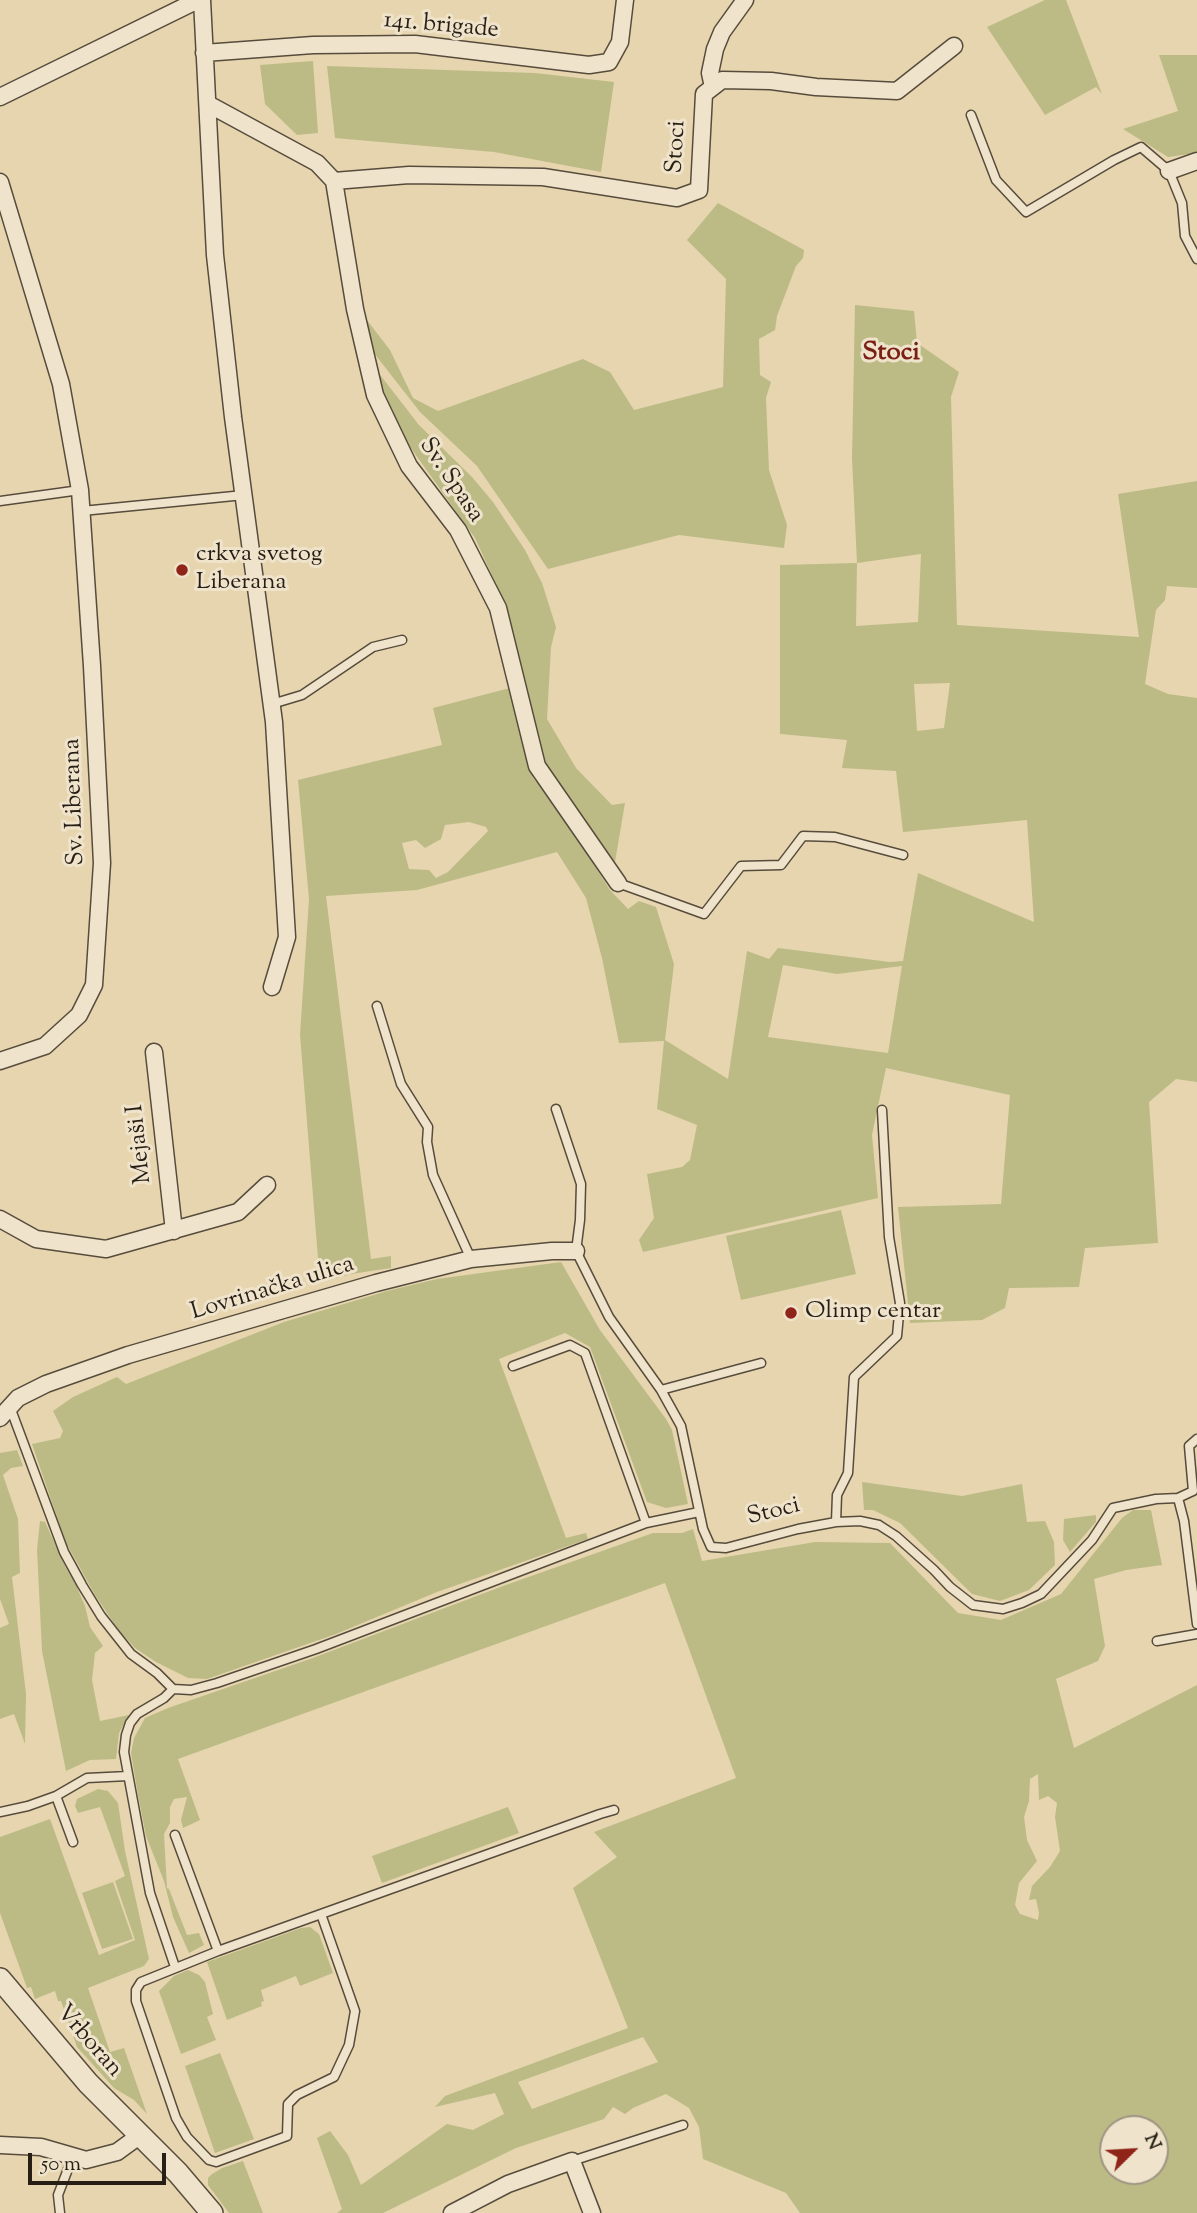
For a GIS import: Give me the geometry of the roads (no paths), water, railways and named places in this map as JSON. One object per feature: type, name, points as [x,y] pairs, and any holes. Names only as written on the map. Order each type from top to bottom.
[{"type":"street","points":[[0,97],[200,0],[215,255],[233,417],[272,704],[287,937],[272,988]]},
{"type":"street","name":"141. brigade","points":[[204,53],[313,45],[415,44],[589,65],[609,62],[620,42],[625,0]]},
{"type":"street","points":[[745,0],[722,32],[715,49],[710,73],[713,87],[722,80],[897,91],[954,47]]},
{"type":"street","name":"Stoci","points":[[334,181],[409,175],[543,177],[677,198],[699,190],[704,94],[713,87]]},
{"type":"street","points":[[208,104],[317,163],[334,181]]},
{"type":"street","points":[[1169,172],[1197,161]]},
{"type":"street","name":"Sv. Spasa","points":[[334,181],[355,310],[375,396],[409,466],[458,530],[498,608],[537,766],[618,883]]},
{"type":"street","name":"Sv. Liberana","points":[[0,182],[61,384],[80,490],[102,863],[94,985],[79,1015],[46,1045],[0,1061]]},
{"type":"street","name":"Mejaši I","points":[[154,1052],[174,1231]]},
{"type":"street","points":[[0,1219],[36,1239],[106,1249],[238,1212],[267,1185]]},
{"type":"street","name":"Lovrinačka ulica","points":[[5,1413],[25,1393],[128,1356],[376,1283],[471,1259],[576,1251]]},
{"type":"street","name":"Vrboran","points":[[0,1979],[89,2083],[178,2173],[212,2213]]},
{"type":"street","points":[[0,2145],[41,2147],[86,2160],[117,2152],[139,2136]]},
{"type":"street","points":[[452,2213],[508,2184],[572,2161],[592,2213]]},
{"type":"lane","points":[[971,115],[996,180],[1026,212],[1141,147],[1169,172],[1182,202],[1185,236],[1197,259]]},
{"type":"lane","points":[[0,501],[80,490]]},
{"type":"lane","points":[[82,511],[244,495]]},
{"type":"lane","points":[[272,704],[302,695],[373,647],[402,640]]},
{"type":"lane","points":[[618,883],[704,914],[740,866],[781,865],[803,836],[835,837],[903,855]]},
{"type":"lane","points":[[377,1006],[401,1084],[428,1127],[427,1142],[433,1175],[471,1259]]},
{"type":"lane","points":[[556,1109],[581,1184],[576,1251]]},
{"type":"lane","points":[[836,1522],[837,1495],[848,1473],[854,1377],[897,1336],[900,1303],[889,1237],[882,1110]]},
{"type":"lane","name":"Stoci","points":[[576,1251],[609,1317],[661,1390],[681,1426],[699,1512],[706,1539],[711,1547],[718,1549],[836,1522],[860,1521],[879,1525],[914,1551],[961,1597],[973,1605],[1003,1609],[1041,1594],[1092,1540],[1113,1508],[1156,1499],[1178,1499]]},
{"type":"lane","points":[[513,1366],[570,1345],[584,1353],[646,1523]]},
{"type":"lane","points":[[661,1390],[761,1363]]},
{"type":"lane","points":[[5,1413],[64,1552],[82,1585],[101,1616],[131,1654],[157,1672],[173,1689],[191,1690],[217,1683],[316,1649],[646,1523],[699,1512]]},
{"type":"lane","points":[[1197,1439],[1189,1446],[1193,1491],[1178,1499],[1184,1521],[1197,1624]]},
{"type":"lane","points":[[1157,1641],[1197,1634]]},
{"type":"lane","points":[[173,1689],[164,1698],[137,1714],[130,1723],[124,1752],[150,1893],[175,1967]]},
{"type":"lane","points":[[0,1812],[56,1796],[87,1778],[128,1776]]},
{"type":"lane","points":[[56,1796],[73,1842]]},
{"type":"lane","points":[[321,1914],[355,2011],[349,2045],[334,2077],[297,2095],[288,2104],[287,2136],[216,2162],[209,2160],[181,2128],[136,2001],[136,1990],[141,1982],[218,1951],[321,1914],[614,1810]]},
{"type":"lane","points":[[176,1835],[218,1951]]},
{"type":"lane","points":[[572,2161],[683,2125]]},
{"type":"lane","points":[[60,2213],[58,2195],[73,2155]]},
{"type":"place","name":"crkva svetog Liberana","points":[[182,570]]},
{"type":"place","name":"Olimp centar","points":[[791,1313]]},
{"type":"district","name":"Stoci","points":[[891,355]]}]
